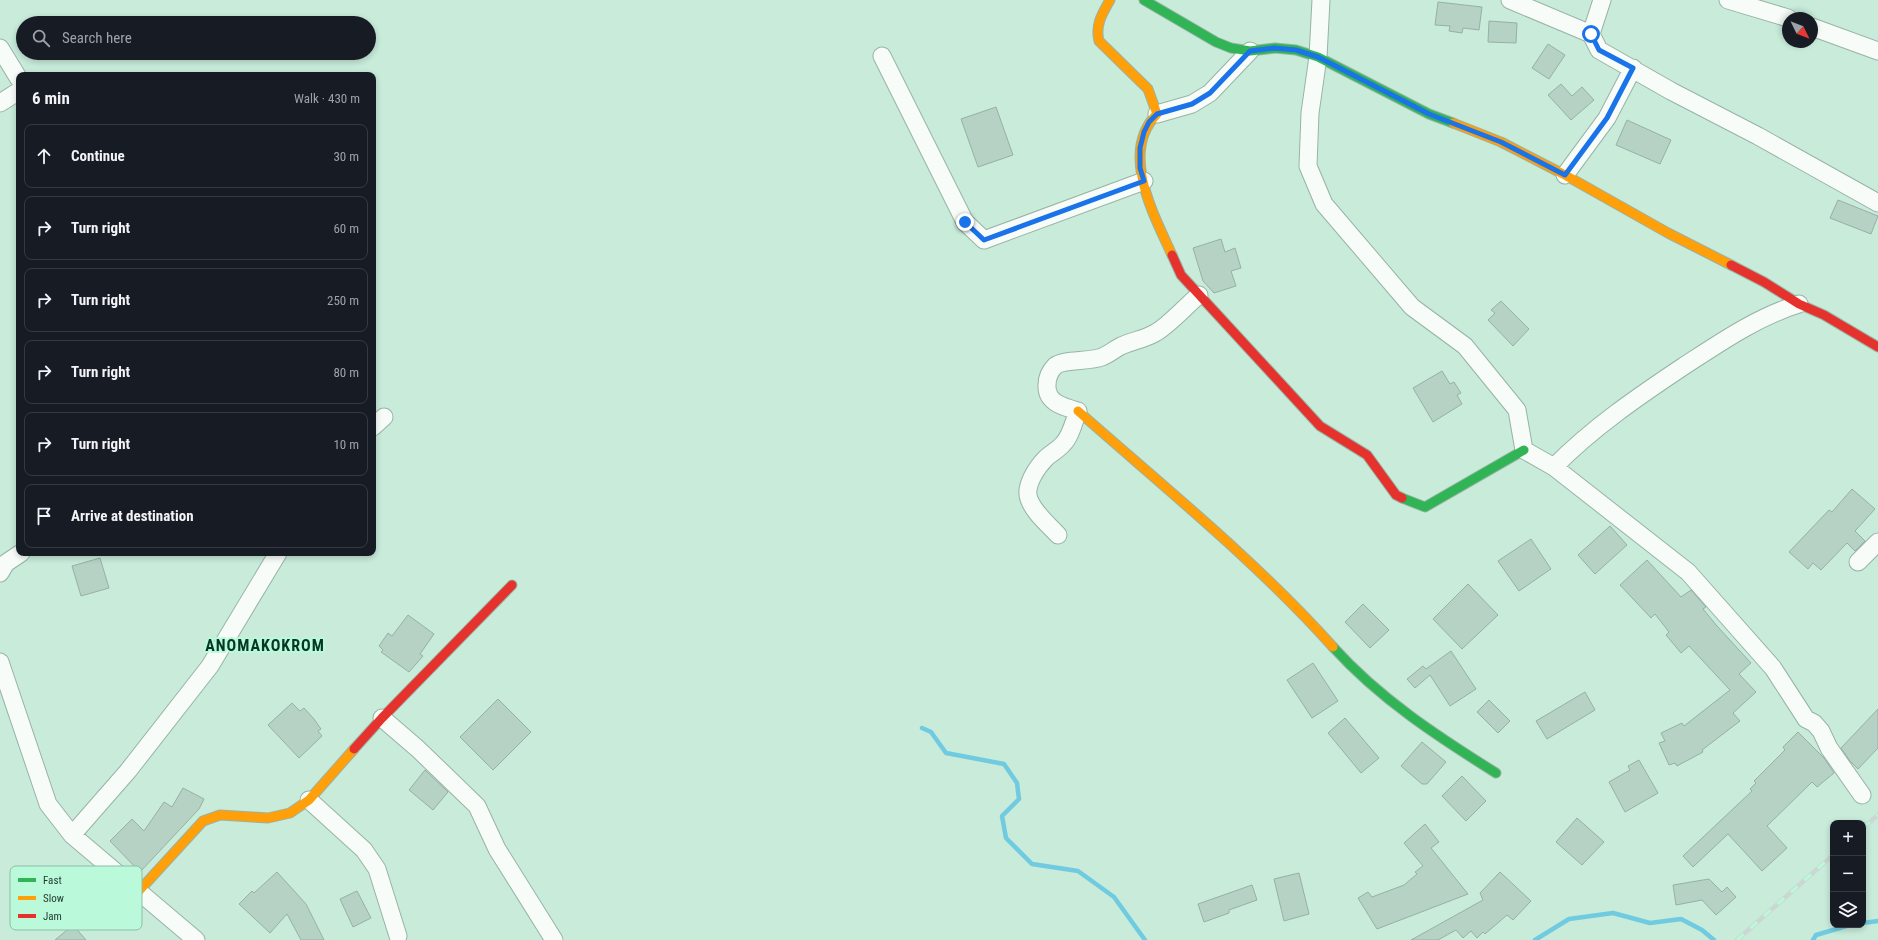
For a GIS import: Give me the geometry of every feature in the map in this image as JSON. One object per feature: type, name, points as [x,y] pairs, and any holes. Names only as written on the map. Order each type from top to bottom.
[{"type":"street","points":[[1110,0],[1097,24],[1097,35],[1099,41],[1148,89],[1157,114]]},
{"type":"street","points":[[1144,0],[1216,42],[1231,48],[1250,51],[1274,48],[1296,50],[1318,57],[1429,114],[1501,142],[1565,175],[1668,233],[1764,282],[1799,304],[1824,316],[1878,347]]},
{"type":"street","points":[[1321,0],[1318,57],[1310,113],[1308,166],[1324,204],[1412,307],[1465,346],[1516,410],[1524,450],[1554,467],[1688,572],[1773,668],[1806,718],[1814,723],[1821,731],[1829,748],[1862,795]]},
{"type":"street","points":[[1510,0],[1591,34],[1599,50],[1671,91],[1758,136],[1878,203]]},
{"type":"street","points":[[1591,34],[1602,0]]},
{"type":"street","points":[[1728,0],[1782,16]]},
{"type":"street","points":[[1818,29],[1878,51]]},
{"type":"street","points":[[0,48],[16,74]]},
{"type":"street","points":[[1250,51],[1210,93],[1192,104],[1157,114],[1147,128],[1140,148],[1140,168],[1152,212],[1181,275],[1320,426],[1367,455],[1396,496],[1425,506],[1524,450]]},
{"type":"street","points":[[882,56],[965,222],[984,240],[1144,181]]},
{"type":"street","points":[[1565,175],[1607,118],[1633,68]]},
{"type":"street","points":[[0,103],[16,93]]},
{"type":"street","points":[[1199,295],[1156,333],[1121,346],[1092,360],[1066,361],[1057,364],[1051,371],[1047,380],[1047,391],[1051,400],[1064,407],[1078,411],[1241,555],[1310,621],[1345,660],[1406,714],[1435,735],[1496,773]]},
{"type":"street","points":[[1554,467],[1576,445],[1654,386],[1719,343],[1760,320],[1799,304]]},
{"type":"street","points":[[1058,535],[1032,505],[1028,497],[1028,488],[1038,466],[1068,438],[1078,411]]},
{"type":"street","points":[[1858,562],[1878,542]]},
{"type":"street","points":[[0,574],[6,563],[16,556]]},
{"type":"street","points":[[72,835],[128,771],[210,666],[276,556]]},
{"type":"street","points":[[142,888],[203,821],[220,815],[268,818],[290,813],[309,800],[382,718],[512,585]]},
{"type":"street","points":[[0,662],[48,804],[72,835],[108,866]]},
{"type":"street","points":[[382,718],[418,748],[477,806],[497,849],[554,940]]},
{"type":"street","points":[[309,800],[364,850],[377,869],[398,936]]},
{"type":"street","points":[[142,895],[163,910],[196,940]]},
{"type":"building","points":[[1438,2],[1482,7],[1479,30],[1463,28],[1462,33],[1449,31],[1450,26],[1435,25]]},
{"type":"building","points":[[1489,21],[1517,23],[1516,43],[1488,42]]},
{"type":"building","points":[[1548,44],[1565,55],[1549,79],[1532,68]]},
{"type":"building","points":[[1561,84],[1572,96],[1582,87],[1594,100],[1571,120],[1548,95]]},
{"type":"building","points":[[996,107],[1013,155],[978,167],[961,119]]},
{"type":"building","points":[[1627,120],[1671,140],[1660,164],[1616,145]]},
{"type":"building","points":[[1838,200],[1878,216],[1871,234],[1830,218]]},
{"type":"building","points":[[1221,239],[1225,252],[1235,248],[1241,268],[1231,271],[1236,286],[1214,293],[1203,281],[1193,248]]},
{"type":"building","points":[[1501,301],[1529,329],[1513,346],[1488,320],[1495,313],[1491,310]]},
{"type":"building","points":[[1442,371],[1450,384],[1454,382],[1461,393],[1457,395],[1462,404],[1433,422],[1413,388]]},
{"type":"building","points":[[1852,489],[1875,509],[1855,531],[1865,541],[1855,551],[1847,543],[1821,570],[1813,563],[1808,569],[1789,552],[1829,510],[1832,512]]},
{"type":"building","points":[[1610,526],[1627,545],[1595,574],[1578,555]]},
{"type":"building","points":[[1531,539],[1551,569],[1519,591],[1498,561]]},
{"type":"building","points":[[100,558],[109,588],[81,596],[72,566]]},
{"type":"building","points":[[1647,560],[1681,597],[1691,590],[1706,607],[1703,609],[1751,663],[1739,674],[1756,692],[1733,713],[1740,721],[1702,750],[1703,752],[1677,766],[1675,763],[1669,765],[1659,743],[1665,741],[1661,733],[1682,723],[1684,726],[1730,690],[1689,646],[1681,653],[1666,635],[1669,632],[1655,614],[1651,618],[1620,585]]},
{"type":"building","points":[[1468,584],[1498,615],[1462,649],[1433,619]]},
{"type":"building","points":[[1363,604],[1389,630],[1370,648],[1345,622]]},
{"type":"building","points":[[408,615],[434,634],[420,654],[423,656],[409,672],[381,652],[383,650],[379,646],[388,633],[392,636]]},
{"type":"building","points":[[1451,651],[1476,689],[1450,706],[1430,675],[1415,688],[1407,679],[1423,666],[1426,669]]},
{"type":"building","points":[[1313,663],[1338,701],[1312,718],[1287,680]]},
{"type":"building","points":[[1585,692],[1595,710],[1547,739],[1536,721]]},
{"type":"building","points":[[498,699],[531,732],[493,770],[460,737]]},
{"type":"building","points":[[1489,700],[1510,721],[1498,733],[1477,712]]},
{"type":"building","points":[[292,703],[300,711],[304,708],[314,719],[321,729],[318,731],[322,736],[299,758],[268,725]]},
{"type":"building","points":[[1878,709],[1878,748],[1858,769],[1841,748]]},
{"type":"building","points":[[1345,718],[1379,758],[1361,773],[1328,733]]},
{"type":"building","points":[[1798,732],[1824,758],[1834,773],[1817,787],[1812,782],[1767,826],[1787,848],[1762,871],[1728,834],[1693,867],[1683,856],[1752,791],[1750,789],[1756,783],[1754,781],[1785,750],[1783,747]]},
{"type":"building","points":[[1422,742],[1446,762],[1427,784],[1422,784],[1401,766]]},
{"type":"building","points":[[1639,760],[1658,793],[1625,812],[1609,782],[1630,770],[1628,766]]},
{"type":"building","points":[[425,770],[448,792],[433,810],[409,790]]},
{"type":"building","points":[[1462,776],[1486,801],[1466,821],[1442,796]]},
{"type":"building","points":[[183,788],[204,799],[199,809],[142,870],[142,866],[134,866],[110,841],[132,819],[144,831],[164,802],[172,807]]},
{"type":"building","points":[[1577,818],[1604,842],[1582,865],[1556,842]]},
{"type":"building","points":[[1425,824],[1439,842],[1431,848],[1468,894],[1377,929],[1358,898],[1368,892],[1372,897],[1404,885],[1417,874],[1415,872],[1423,866],[1404,843]]},
{"type":"building","points":[[277,872],[306,904],[324,940],[301,940],[287,914],[270,933],[239,904],[252,891],[254,893]]},
{"type":"building","points":[[1500,872],[1531,901],[1513,920],[1507,915],[1485,934],[1483,932],[1477,938],[1471,931],[1463,938],[1456,930],[1438,940],[1411,940],[1483,900],[1480,893]]},
{"type":"building","points":[[1299,873],[1309,914],[1284,921],[1274,879]]},
{"type":"building","points":[[1709,879],[1722,892],[1727,887],[1736,897],[1716,915],[1702,900],[1676,905],[1673,885]]},
{"type":"building","points":[[1252,885],[1257,900],[1229,910],[1229,913],[1204,922],[1198,904]]},
{"type":"building","points":[[357,891],[371,918],[353,927],[340,899]]},
{"type":"building","points":[[67,930],[77,930],[86,940],[55,940]]},
{"type":"waterway","points":[[922,728],[931,732],[946,753],[1004,764],[1017,783],[1019,799],[1002,816],[1006,838],[1032,864],[1078,871],[1114,897],[1145,940]]},
{"type":"waterway","points":[[1535,940],[1569,919],[1613,913],[1650,923],[1681,919],[1702,930],[1714,940]]},
{"type":"waterway","points":[[1866,923],[1878,921]]},
{"type":"waterway","points":[[1813,940],[1816,935],[1840,928]]},
{"type":"railway","points":[[1866,825],[1878,815]]},
{"type":"railway","points":[[1737,940],[1832,856]]},
{"type":"traffic: fast","points":[[1144,0],[1216,42],[1231,48],[1250,51],[1275,48],[1296,50],[1318,57],[1429,114],[1453,123]]},
{"type":"traffic: fast","points":[[1402,498],[1425,507],[1524,450]]},
{"type":"traffic: fast","points":[[1333,647],[1351,666],[1410,716],[1496,773]]},
{"type":"traffic: slow","points":[[1110,0],[1102,15],[1099,25],[1099,41],[1148,89],[1157,114],[1146,129],[1141,146],[1140,165],[1149,203],[1172,255]]},
{"type":"traffic: slow","points":[[1453,123],[1501,142],[1565,175],[1668,233],[1731,265]]},
{"type":"traffic: slow","points":[[1078,411],[1209,525],[1273,585],[1333,647]]},
{"type":"traffic: slow","points":[[142,888],[203,821],[220,815],[268,818],[290,813],[309,800],[354,749]]},
{"type":"traffic: jam","points":[[1172,255],[1181,275],[1320,426],[1367,455],[1396,495],[1402,498]]},
{"type":"traffic: jam","points":[[1731,265],[1764,282],[1799,304],[1824,315],[1878,347]]},
{"type":"traffic: jam","points":[[354,749],[382,718],[512,585]]},
{"type":"district","name":"ANOMAKOKROM","points":[[265,645]]},
{"type":"route","points":[[965,222],[984,240],[1144,181],[1140,168],[1140,148],[1144,132],[1149,122],[1157,114],[1192,104],[1210,93],[1250,51],[1274,48],[1296,50],[1318,57],[1429,114],[1501,142],[1565,175],[1607,118],[1633,68],[1599,50],[1591,34]]}]
